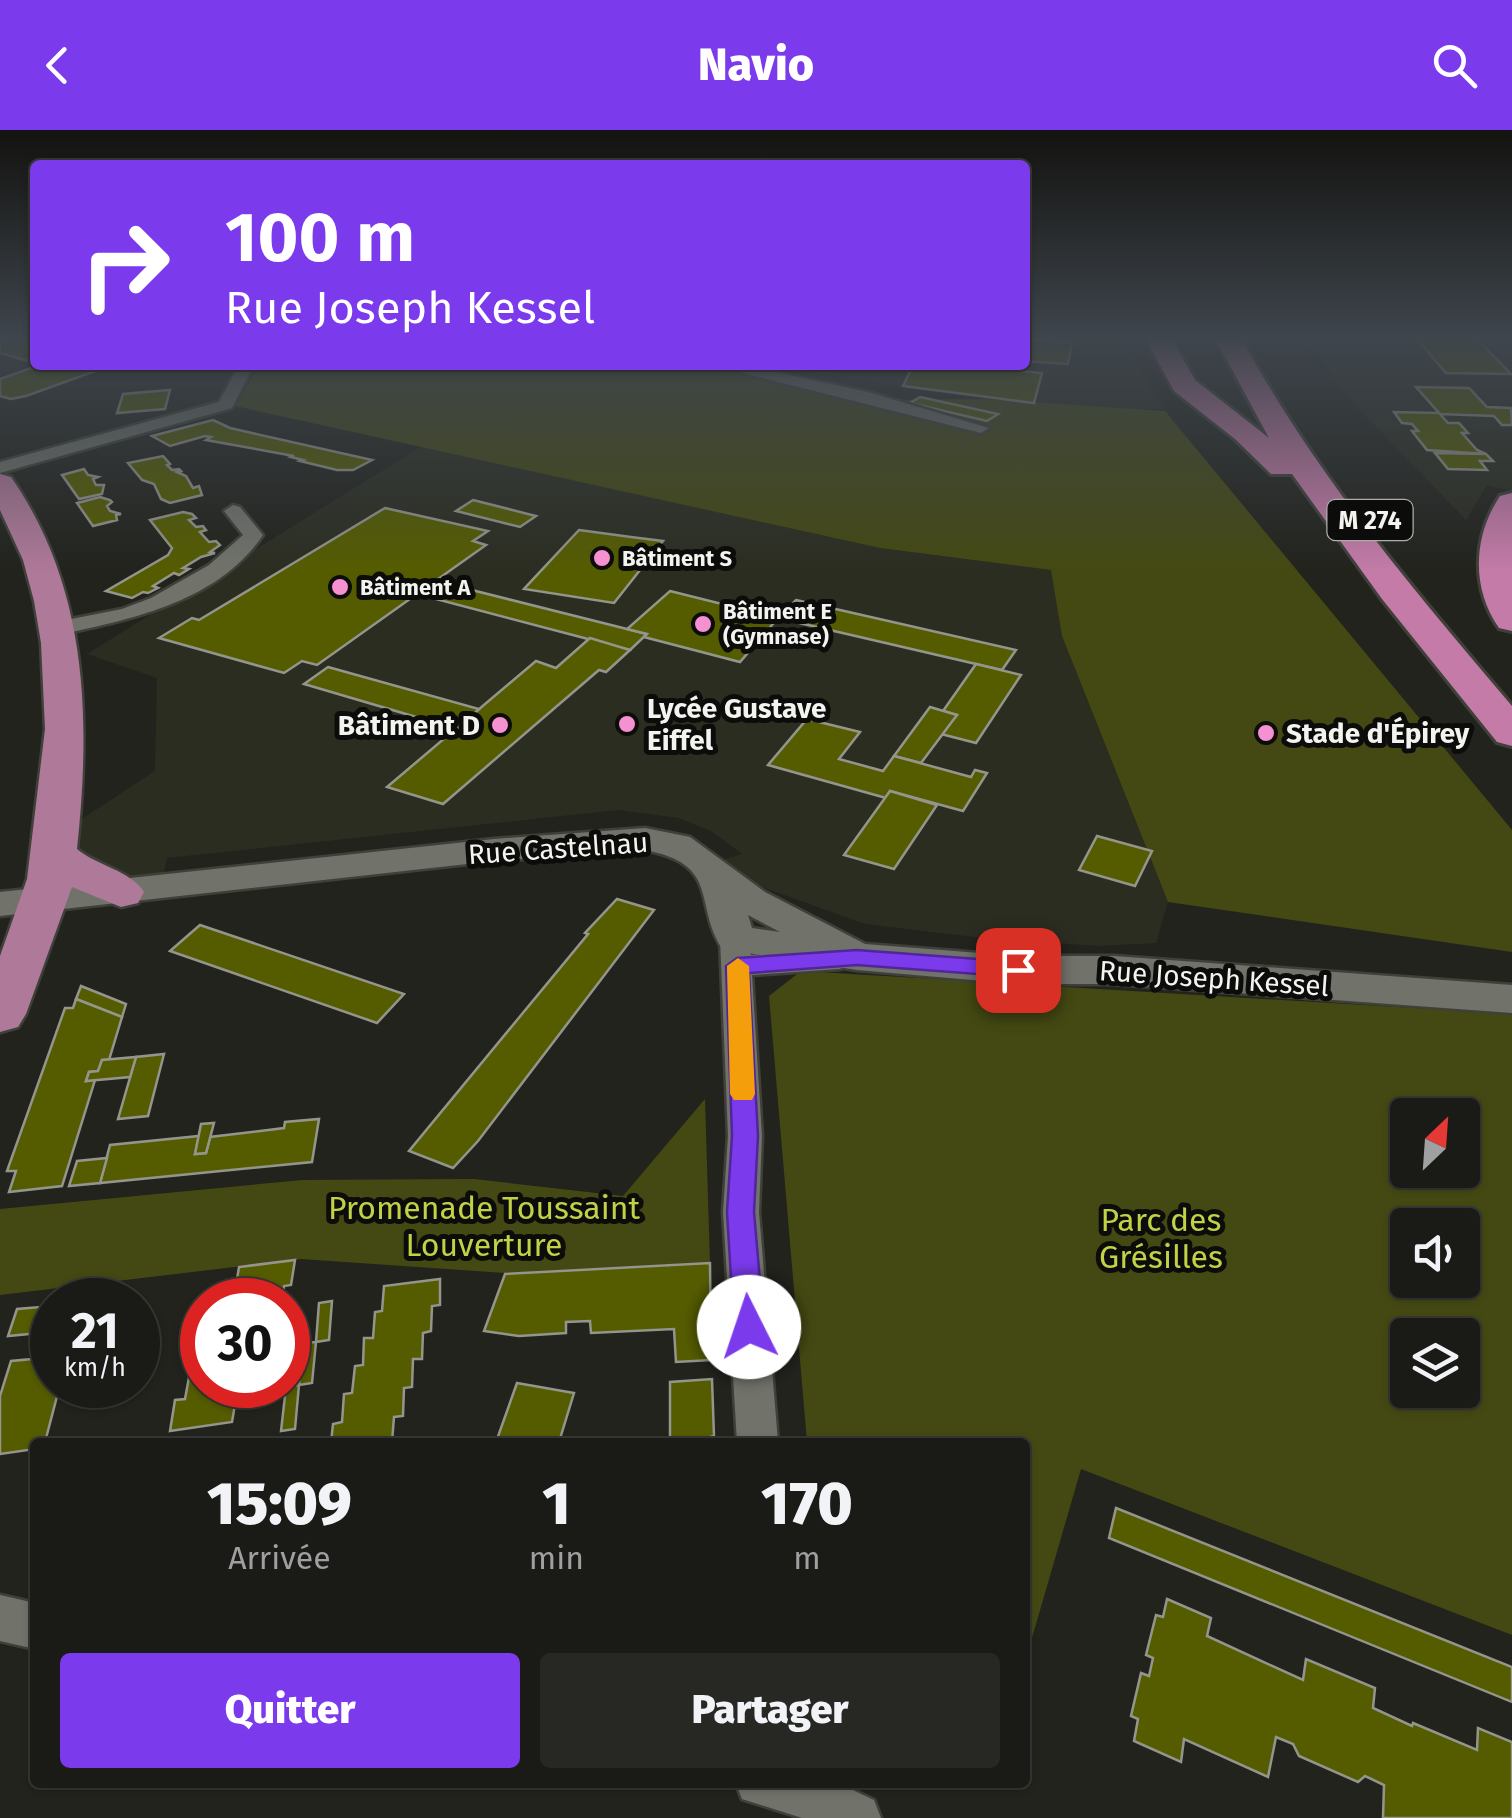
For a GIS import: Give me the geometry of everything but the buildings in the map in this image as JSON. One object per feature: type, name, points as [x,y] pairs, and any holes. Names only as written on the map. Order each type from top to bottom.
[{"type":"highway","points":[[1222,415],[1259,444],[1344,527]]},
{"type":"highway","name":"M 274","points":[[1269,415],[1286,446],[1344,527],[1512,733]]},
{"type":"highway","name":"M 274","points":[[1296,415],[1344,489],[1512,688]]},
{"type":"highway","points":[[1512,503],[1500,524],[1495,547],[1497,576],[1512,620]]},
{"type":"main road","points":[[0,483],[19,512],[46,573],[59,628],[68,745],[45,900],[0,1014]]},
{"type":"main road","points":[[53,851],[75,871],[121,892]]},
{"type":"street","points":[[0,468],[194,415]]},
{"type":"street","points":[[918,415],[981,428]]},
{"type":"street","points":[[59,628],[153,606],[225,562],[248,546],[252,536],[232,511]]},
{"type":"street","name":"Rue Castelnau","points":[[0,904],[494,850],[645,839],[677,845],[719,876]]},
{"type":"street","points":[[719,876],[736,952],[745,1136],[740,1212],[758,1438]]},
{"type":"street","name":"Rue Joseph Kessel","points":[[719,876],[752,900],[857,958]]},
{"type":"street","points":[[20,962],[50,934],[121,892]]},
{"type":"street","name":"Rue Joseph Kessel","points":[[736,952],[1018,970],[1114,970],[1512,999]]},
{"type":"street","points":[[0,1618],[30,1625]]},
{"type":"street","points":[[792,1788],[856,1818]]},
{"type":"shaded area","points":[[1364,415],[1512,415],[1512,491],[1487,485],[1466,520]]},
{"type":"shaded area","name":"Lycée Gustave Eiffel","points":[[422,446],[880,548],[1052,570],[1062,636],[1168,902],[1156,943],[1100,946],[991,939],[865,924],[703,866],[742,854],[711,831],[679,818],[618,810],[167,858],[161,887],[45,900],[77,822],[155,771],[157,678],[87,654]]},
{"type":"green space","name":"Stade d'Épirey","points":[[275,415],[1168,415],[1512,830],[1512,952],[1168,902],[1062,636],[1051,570],[880,548]]},
{"type":"green space","name":"Parc des Grésilles","points":[[801,971],[1512,1014],[1512,1635],[1081,1469],[1030,1645],[1030,1438],[807,1438],[769,996]]},
{"type":"green space","name":"Promenade Toussaint Louverture","points":[[705,1099],[710,1264],[505,1273],[301,1259],[142,1278],[30,1278],[30,1291],[0,1295],[0,1209],[302,1180],[474,1179],[623,1196]]},
{"type":"slow traffic","points":[[738,966],[743,1094]]},
{"type":"place","name":"Bâtiment S","points":[[602,558]]},
{"type":"place","name":"Bâtiment A","points":[[340,587]]},
{"type":"place","name":"Bâtiment E (Gymnase)","points":[[703,624]]},
{"type":"place","name":"Lycée Gustave Eiffel","points":[[627,724]]},
{"type":"place","name":"Bâtiment D","points":[[500,725]]},
{"type":"place","name":"Stade d'Épirey","points":[[1266,733]]},
{"type":"route","points":[[749,1327],[740,1212],[745,1136],[737,966],[857,958],[1018,970]]}]
